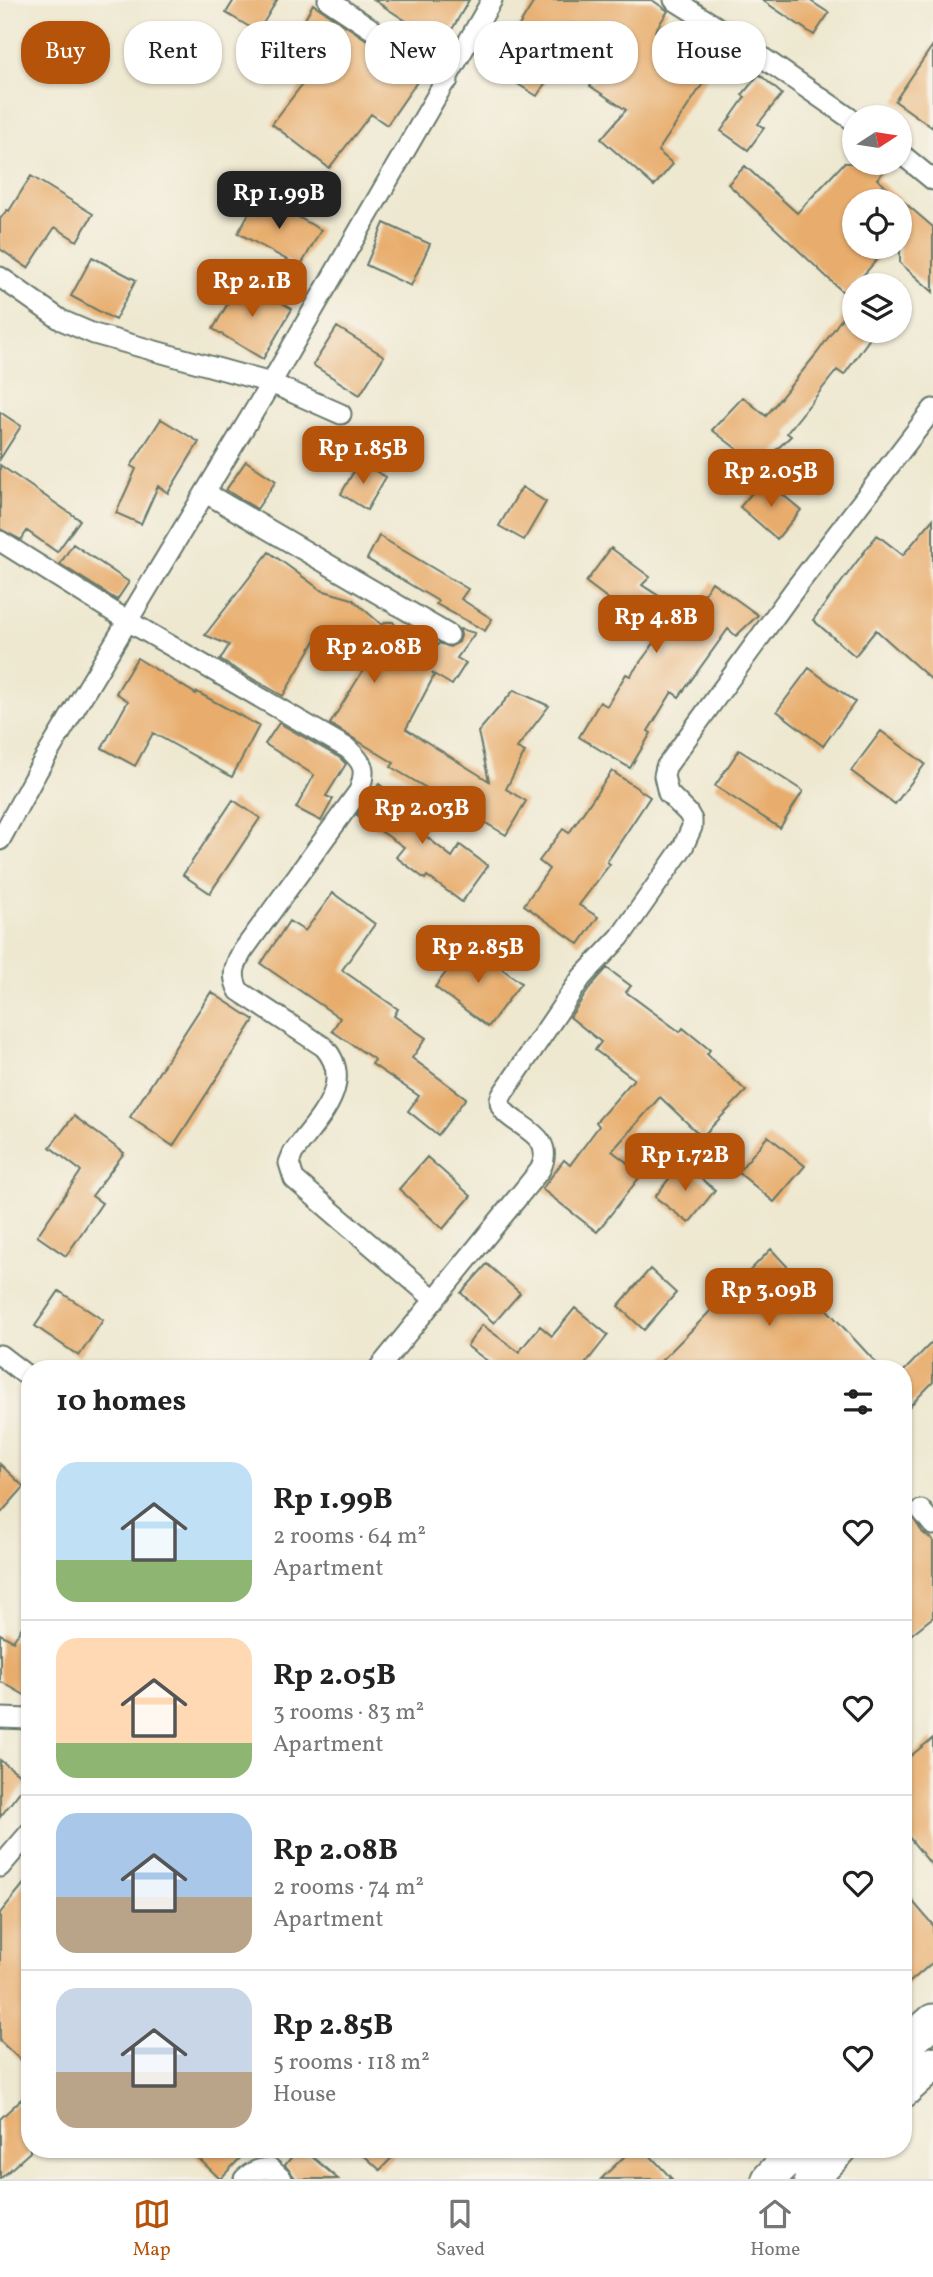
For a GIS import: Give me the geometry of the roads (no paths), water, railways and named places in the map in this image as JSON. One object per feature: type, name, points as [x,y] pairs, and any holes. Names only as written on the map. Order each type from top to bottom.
[{"type":"highway","points":[[912,2039],[933,2021]]},
{"type":"highway","points":[[912,2083],[933,2064]]},
{"type":"highway","points":[[769,2179],[789,2158]]},
{"type":"highway","points":[[811,2179],[831,2158]]},
{"type":"street","points":[[328,0],[365,25]]},
{"type":"street","points":[[460,58],[492,0]]},
{"type":"street","points":[[674,0],[733,37],[842,113]]},
{"type":"street","points":[[0,840],[38,770],[206,493],[446,84]]},
{"type":"street","points":[[912,163],[933,180]]},
{"type":"street","points":[[0,277],[61,320],[94,334],[271,383],[341,414]]},
{"type":"street","points":[[385,1360],[540,1170],[545,1149],[541,1141],[501,1105],[502,1095],[582,977],[628,926],[683,847],[692,827],[692,820],[668,793],[664,784],[666,767],[794,590],[931,417]]},
{"type":"street","points":[[206,493],[449,635]]},
{"type":"street","points":[[0,541],[128,621],[347,748],[360,760],[364,778],[359,791],[242,952],[235,964],[233,976],[239,990],[324,1047],[334,1057],[337,1085],[332,1098],[293,1153],[289,1163],[294,1179],[434,1299]]},
{"type":"street","points":[[0,1355],[21,1371]]},
{"type":"street","points":[[0,1718],[21,1719]]},
{"type":"street","points":[[0,1867],[21,1842]]},
{"type":"street","points":[[244,2179],[261,2168],[270,2168],[282,2179]]}]
